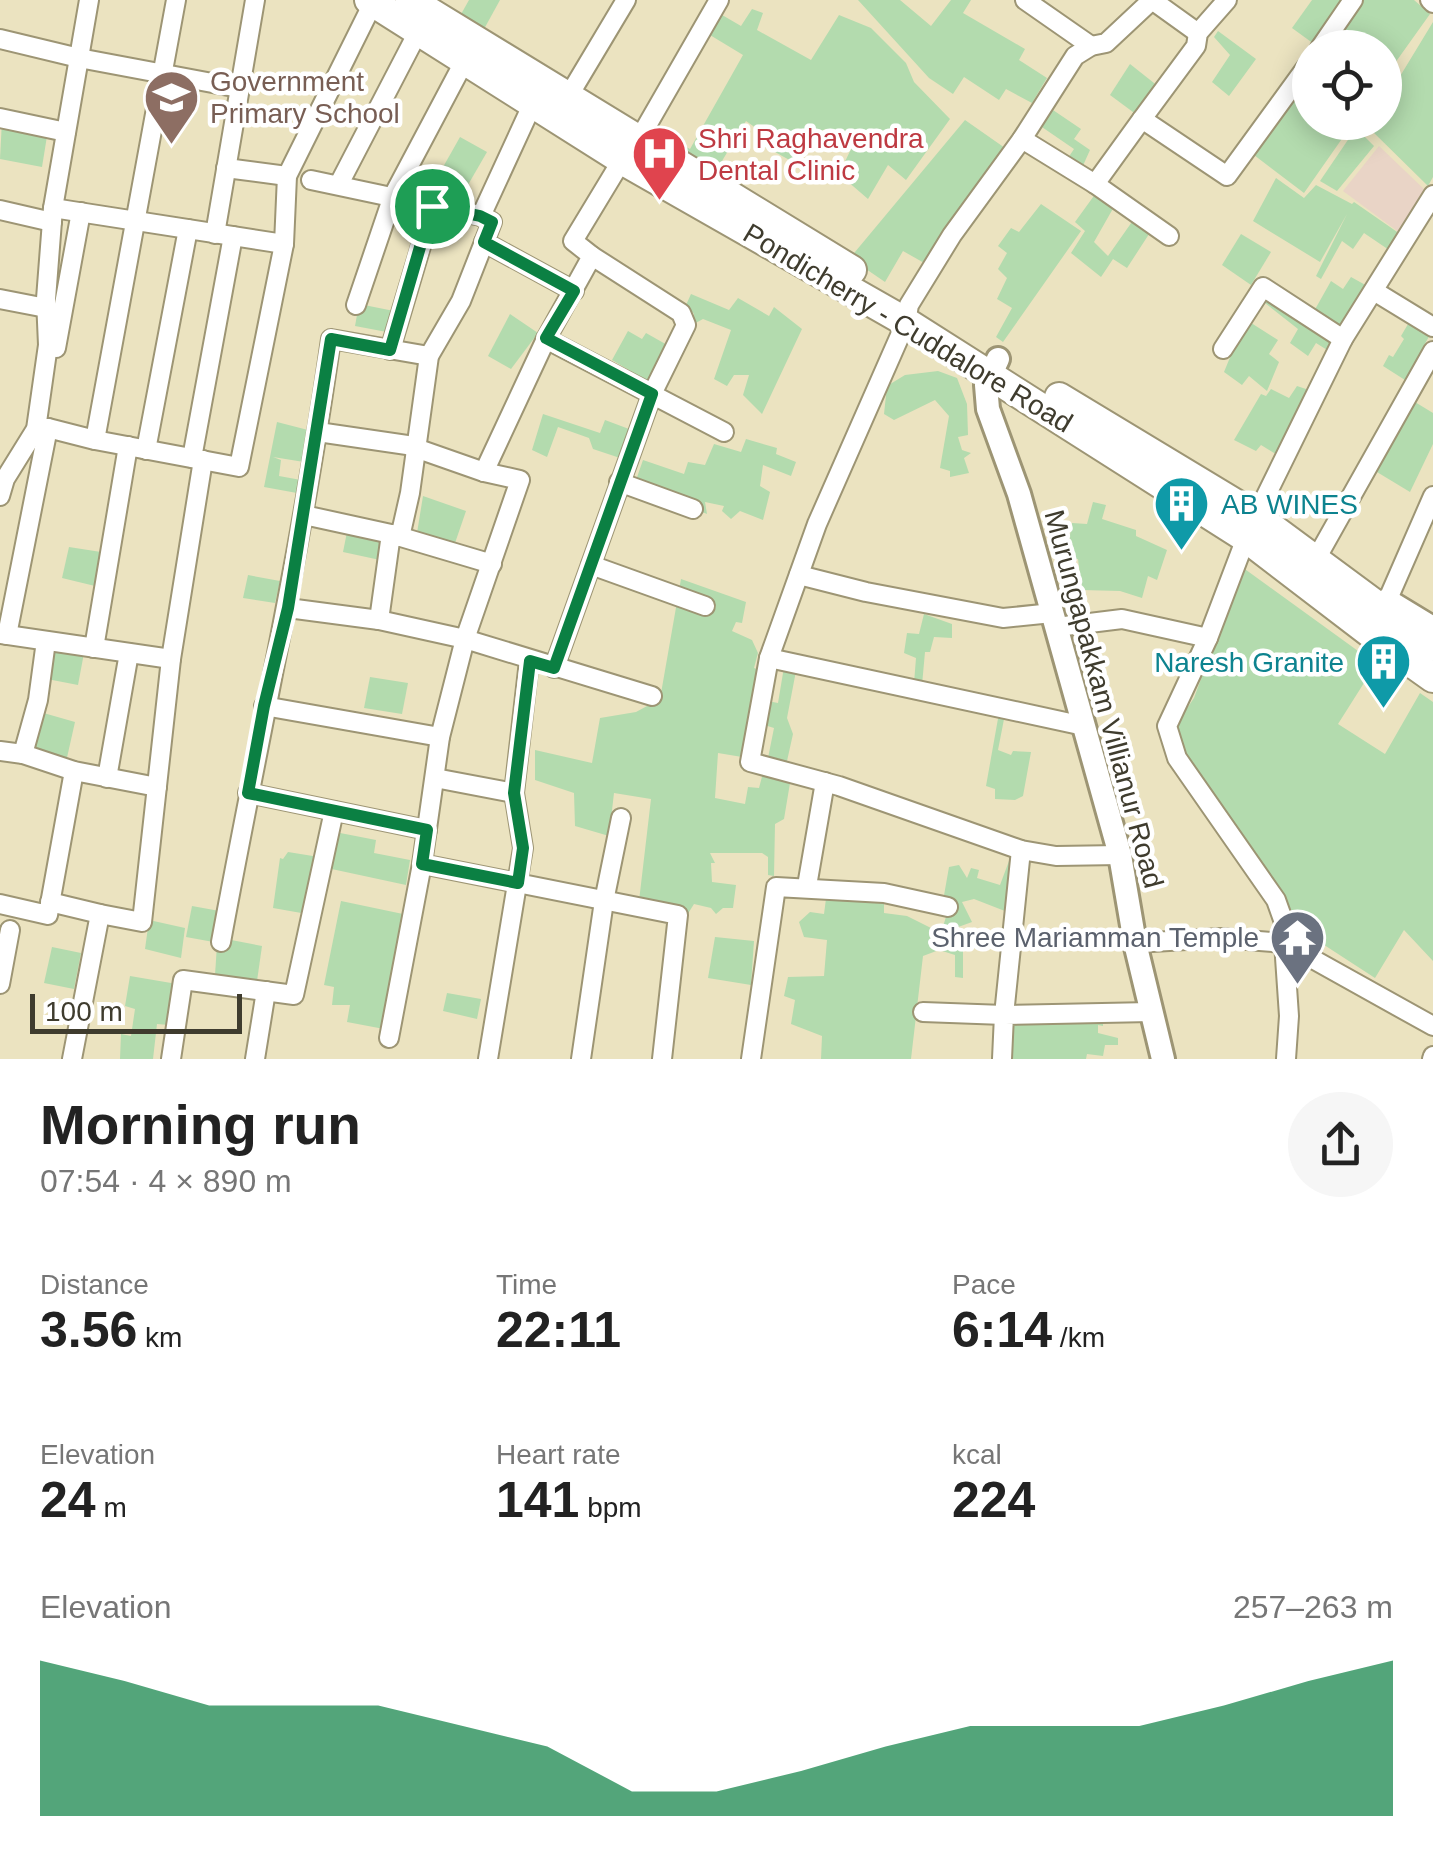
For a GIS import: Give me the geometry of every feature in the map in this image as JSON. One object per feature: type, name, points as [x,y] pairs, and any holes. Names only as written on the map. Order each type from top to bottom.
[{"type":"highway","name":"Pondicherry - Cuddalore Road","points":[[410,0],[568,97],[626,148]]},
{"type":"highway","name":"Pondicherry - Cuddalore Road","points":[[371,1],[533,104],[626,148],[907,314],[1251,527],[1316,559],[1433,647]]},
{"type":"highway","name":"Pondicherry - Cuddalore Road","points":[[1251,527],[1378,640],[1433,678]]},
{"type":"main road","name":"Murungapakkam Villianur Road","points":[[993,367],[986,396],[988,409],[1019,494],[1120,856],[1135,943],[1163,1059]]},
{"type":"street","points":[[89,0],[52,215],[42,428],[4,634],[171,659]]},
{"type":"street","points":[[95,440],[176,0]]},
{"type":"street","points":[[50,902],[142,922],[224,235],[226,168],[254,0]]},
{"type":"street","points":[[568,97],[626,0]]},
{"type":"street","points":[[554,668],[652,394],[686,325],[686,318],[573,241],[719,0]]},
{"type":"street","points":[[1025,0],[1091,46]]},
{"type":"street","points":[[1120,856],[1056,856],[1022,850],[825,782],[750,762],[769,658],[817,524],[907,314],[952,235],[1022,139],[1075,56],[1091,46],[1106,43],[1152,0],[1198,33]]},
{"type":"street","points":[[1096,184],[1196,46],[1198,33],[1227,0]]},
{"type":"street","points":[[1332,30],[1353,0]]},
{"type":"street","points":[[42,428],[239,467],[284,244],[287,176],[371,1]]},
{"type":"street","points":[[339,184],[418,32]]},
{"type":"street","points":[[0,39],[239,88]]},
{"type":"street","points":[[356,305],[392,196],[464,62]]},
{"type":"street","points":[[1142,118],[1227,176],[1292,87]]},
{"type":"street","points":[[480,216],[533,104]]},
{"type":"street","points":[[0,118],[66,132]]},
{"type":"street","points":[[1022,139],[1096,184],[1168,236]]},
{"type":"street","points":[[226,168],[287,176]]},
{"type":"street","points":[[311,180],[480,216],[492,222],[461,302],[429,356],[410,493],[395,536],[379,620]]},
{"type":"street","points":[[1286,1059],[1286,928],[1276,900],[1177,758],[1167,726],[1208,638],[1251,527],[1343,339],[1433,195]]},
{"type":"street","points":[[390,350],[432,206]]},
{"type":"street","points":[[0,210],[52,215],[82,212],[284,244]]},
{"type":"street","points":[[42,392],[55,352],[82,212]]},
{"type":"street","points":[[94,648],[188,229]]},
{"type":"street","points":[[484,242],[574,291]]},
{"type":"street","points":[[484,472],[546,338],[592,256]]},
{"type":"street","points":[[1223,348],[1263,287],[1343,339]]},
{"type":"street","points":[[1374,291],[1433,327]]},
{"type":"street","points":[[0,299],[46,308]]},
{"type":"street","points":[[546,338],[724,432]]},
{"type":"street","points":[[221,942],[264,706],[288,608],[331,339],[429,356]]},
{"type":"street","points":[[1316,559],[1433,351]]},
{"type":"street","points":[[2,484],[42,428]]},
{"type":"street","points":[[318,432],[414,447],[484,472],[520,480],[465,639],[440,738],[422,864],[389,1038]]},
{"type":"street","points":[[619,482],[693,509]]},
{"type":"street","points":[[1388,599],[1433,496]]},
{"type":"street","points":[[304,514],[492,564]]},
{"type":"street","points":[[591,565],[704,606]]},
{"type":"street","points":[[799,575],[1003,618],[1122,619],[1208,638]]},
{"type":"street","points":[[1356,588],[1388,599],[1433,627]]},
{"type":"street","points":[[288,608],[379,620],[465,639],[652,696]]},
{"type":"street","points":[[22,754],[38,700],[46,641]]},
{"type":"street","points":[[107,778],[128,653]]},
{"type":"street","points":[[769,658],[1084,726]]},
{"type":"street","points":[[488,1059],[523,848],[514,793],[530,661]]},
{"type":"street","points":[[264,706],[440,738]]},
{"type":"street","points":[[0,752],[156,787]]},
{"type":"street","points":[[0,904],[48,915],[74,771]]},
{"type":"street","points":[[435,778],[514,793]]},
{"type":"street","points":[[808,886],[825,782]]},
{"type":"street","points":[[248,793],[427,830]]},
{"type":"street","points":[[171,1059],[183,980],[294,995],[334,811]]},
{"type":"street","points":[[580,1059],[604,901],[622,818]]},
{"type":"street","points":[[1002,1059],[1022,850]]},
{"type":"street","points":[[422,864],[678,915],[669,1058]]},
{"type":"street","points":[[750,1059],[776,887],[884,893],[948,908]]},
{"type":"street","points":[[72,1059],[100,914]]},
{"type":"street","points":[[0,984],[10,930]]},
{"type":"street","points":[[1135,943],[1220,938],[1284,943],[1433,1026]]},
{"type":"street","points":[[254,1059],[266,991]]},
{"type":"street","points":[[923,1012],[1151,1012]]},
{"type":"shaded area","points":[[1379,146],[1427,192],[1400,233],[1343,191]]},
{"type":"green space","points":[[469,0],[500,0],[478,40],[455,25]]},
{"type":"green space","points":[[858,0],[900,0],[931,26],[951,0],[971,0],[963,13],[1025,49],[1019,60],[1047,78],[1032,103],[1006,89],[999,100],[964,77],[953,94],[929,78]]},
{"type":"green space","points":[[1312,0],[1343,0],[1323,30],[1292,28]]},
{"type":"green space","points":[[1360,0],[1414,0],[1430,14],[1402,53],[1402,30],[1340,30]]},
{"type":"green space","points":[[752,9],[763,13],[757,30],[811,60],[839,15],[871,28],[906,63],[914,82],[950,119],[906,180],[888,165],[868,199],[839,174],[852,147],[826,129],[818,132],[793,162],[759,143],[763,133],[746,121],[710,181],[642,143],[652,128],[690,149],[743,55],[705,32],[717,12],[741,26]]},
{"type":"green space","points":[[1433,22],[1433,177],[1428,186],[1381,140],[1402,140],[1402,73]]},
{"type":"green space","points":[[1218,31],[1256,59],[1229,96],[1212,82],[1230,55],[1214,37]]},
{"type":"green space","points":[[1130,64],[1159,87],[1137,115],[1110,95]]},
{"type":"green space","points":[[1292,100],[1292,140],[1341,140],[1304,193],[1254,155]]},
{"type":"green space","points":[[1050,108],[1081,129],[1074,139],[1090,150],[1081,170],[1066,161],[1074,149],[1039,125]]},
{"type":"green space","points":[[2,120],[48,130],[42,167],[0,159]]},
{"type":"green space","points":[[965,120],[1005,148],[926,264],[903,251],[885,282],[850,258]]},
{"type":"green space","points":[[460,137],[487,152],[465,190],[438,176]]},
{"type":"green space","points":[[1348,140],[1368,140],[1374,146],[1337,191],[1320,181]]},
{"type":"green space","points":[[1276,178],[1304,198],[1316,185],[1354,202],[1403,236],[1392,252],[1364,233],[1353,249],[1342,241],[1321,279],[1316,276],[1347,214],[1320,262],[1253,221]]},
{"type":"green space","points":[[1096,193],[1115,205],[1094,242],[1108,256],[1134,219],[1151,231],[1127,268],[1113,259],[1101,277],[1071,253],[1085,231],[1075,222]]},
{"type":"green space","points":[[1041,204],[1081,231],[1003,342],[996,337],[1012,308],[997,299],[1007,278],[998,269],[1007,253],[998,246],[1011,228],[1019,232]]},
{"type":"green space","points":[[1241,234],[1271,252],[1251,285],[1222,265]]},
{"type":"green space","points":[[1351,277],[1369,287],[1342,332],[1313,313],[1331,281],[1343,289]]},
{"type":"green space","points":[[1264,291],[1339,341],[1332,353],[1316,343],[1308,356],[1290,343],[1298,329],[1260,299]]},
{"type":"green space","points":[[691,294],[729,310],[738,298],[769,316],[774,307],[802,329],[762,414],[743,395],[749,375],[734,375],[727,386],[714,379],[731,330],[703,319],[692,325],[694,314],[686,305]]},
{"type":"green space","points":[[359,304],[399,312],[392,333],[355,326]]},
{"type":"green space","points":[[510,314],[538,333],[511,369],[488,356]]},
{"type":"green space","points":[[1411,319],[1432,331],[1405,380],[1383,366],[1404,339],[1401,336]]},
{"type":"green space","points":[[1248,321],[1278,340],[1269,354],[1279,362],[1267,391],[1249,376],[1242,385],[1224,372],[1231,355],[1226,352]]},
{"type":"green space","points":[[628,331],[642,339],[646,333],[669,346],[649,382],[612,360]]},
{"type":"green space","points":[[938,371],[957,378],[967,404],[968,435],[958,437],[962,450],[971,453],[964,458],[969,473],[950,477],[950,471],[940,468],[949,416],[935,400],[894,420],[884,414],[887,386],[905,375]]},
{"type":"green space","points":[[1297,386],[1312,391],[1279,456],[1261,445],[1256,451],[1234,440],[1261,394],[1266,396],[1271,389],[1289,398]]},
{"type":"green space","points":[[1410,399],[1433,413],[1433,444],[1410,492],[1372,469]]},
{"type":"green space","points":[[543,414],[600,433],[605,420],[629,429],[620,458],[593,449],[589,438],[558,427],[547,457],[532,450]]},
{"type":"green space","points":[[277,422],[308,430],[304,462],[273,457],[281,460],[279,476],[301,480],[297,493],[264,487]]},
{"type":"green space","points":[[746,439],[777,448],[776,454],[796,462],[791,476],[763,465],[760,486],[770,492],[763,520],[740,511],[731,519],[722,511],[724,506],[705,502],[707,514],[635,483],[643,460],[684,474],[688,462],[705,465],[714,444],[741,452]]},
{"type":"green space","points":[[423,496],[466,511],[454,546],[417,533]]},
{"type":"green space","points":[[1093,502],[1106,505],[1102,519],[1136,530],[1136,536],[1167,550],[1157,580],[1148,576],[1142,598],[1120,591],[1082,590],[1078,559],[1066,559],[1072,523],[1087,524]]},
{"type":"green space","points":[[348,527],[386,537],[380,560],[343,552]]},
{"type":"green space","points":[[69,547],[101,552],[95,586],[62,578]]},
{"type":"green space","points":[[1242,567],[1376,664],[1338,724],[1385,754],[1420,693],[1433,702],[1433,961],[1404,930],[1375,978],[1295,926],[1277,890],[1179,746],[1177,723],[1194,698]]},
{"type":"green space","points":[[248,575],[280,581],[275,603],[243,598]]},
{"type":"green space","points":[[681,579],[746,602],[742,623],[736,622],[732,631],[752,640],[758,653],[754,668],[762,671],[757,722],[747,719],[742,757],[718,753],[715,798],[745,804],[748,787],[759,788],[764,769],[782,772],[790,783],[784,819],[775,824],[774,876],[768,875],[768,857],[762,853],[710,853],[715,863],[711,863],[712,882],[736,885],[733,908],[723,908],[716,914],[711,908],[694,904],[684,920],[639,901],[651,799],[614,793],[609,836],[575,826],[574,793],[535,780],[535,750],[592,763],[600,718],[636,712],[660,699]]},
{"type":"green space","points":[[924,614],[952,624],[952,638],[934,637],[930,652],[925,652],[922,685],[914,683],[916,658],[904,653],[907,633],[919,634]]},
{"type":"green space","points":[[53,646],[84,653],[78,685],[47,679]]},
{"type":"green space","points":[[784,667],[796,671],[787,718],[793,734],[785,770],[767,763],[774,728],[758,723],[762,700],[778,703]]},
{"type":"green space","points":[[370,677],[408,683],[402,714],[364,708]]},
{"type":"green space","points":[[40,712],[75,722],[66,762],[28,750]]},
{"type":"green space","points":[[999,713],[1005,714],[998,750],[1011,755],[1013,751],[1031,752],[1023,796],[1015,800],[995,799],[995,789],[986,786]]},
{"type":"green space","points":[[335,832],[376,840],[374,853],[410,860],[406,885],[327,868]]},
{"type":"green space","points":[[288,852],[319,857],[307,914],[273,908],[280,858]]},
{"type":"green space","points":[[1019,852],[1010,913],[974,899],[962,902],[972,922],[950,930],[950,940],[963,945],[963,978],[955,977],[955,955],[939,950],[923,956],[911,1059],[821,1059],[822,1036],[791,1024],[795,1000],[784,996],[788,977],[824,976],[827,940],[804,937],[799,922],[810,912],[824,914],[827,891],[884,896],[884,913],[907,916],[941,933],[949,907],[943,901],[949,867],[959,865],[967,878],[971,868],[979,870],[977,878],[1000,885],[1012,853]]},
{"type":"green space","points":[[341,901],[403,914],[384,1029],[347,1022],[350,1005],[332,1005],[334,987],[324,985]]},
{"type":"green space","points":[[192,906],[225,912],[219,943],[186,937]]},
{"type":"green space","points":[[149,920],[185,928],[181,958],[145,949]]},
{"type":"green space","points":[[715,937],[754,941],[751,985],[708,978]]},
{"type":"green space","points":[[226,939],[262,946],[257,981],[215,975],[217,945]]},
{"type":"green space","points":[[52,947],[81,953],[74,989],[44,983]]},
{"type":"green space","points":[[130,976],[177,984],[169,1025],[157,1024],[153,1059],[120,1059],[121,1034],[131,1036],[135,1009],[125,1006]]},
{"type":"green space","points":[[447,993],[481,999],[477,1019],[443,1011]]},
{"type":"green space","points":[[1103,1015],[1098,1033],[1118,1038],[1118,1045],[1105,1045],[1103,1056],[1005,1059],[1006,1016]]},
{"type":"place","name":"Government Primary School","points":[[171,146]]},
{"type":"place","name":"Shri Raghavendra Dental Clinic","points":[[659,203]]},
{"type":"place","name":"AB WINES","points":[[1182,553]]},
{"type":"place","name":"Naresh Granite","points":[[1383,711]]},
{"type":"place","name":"Shree Mariamman Temple","points":[[1298,986]]},
{"type":"route","points":[[432,206],[492,222],[484,242],[574,291],[546,338],[652,394],[554,668],[530,661],[514,793],[523,848],[518,883],[422,864],[427,830],[248,793],[288,608],[331,339],[390,350],[432,206]]}]
